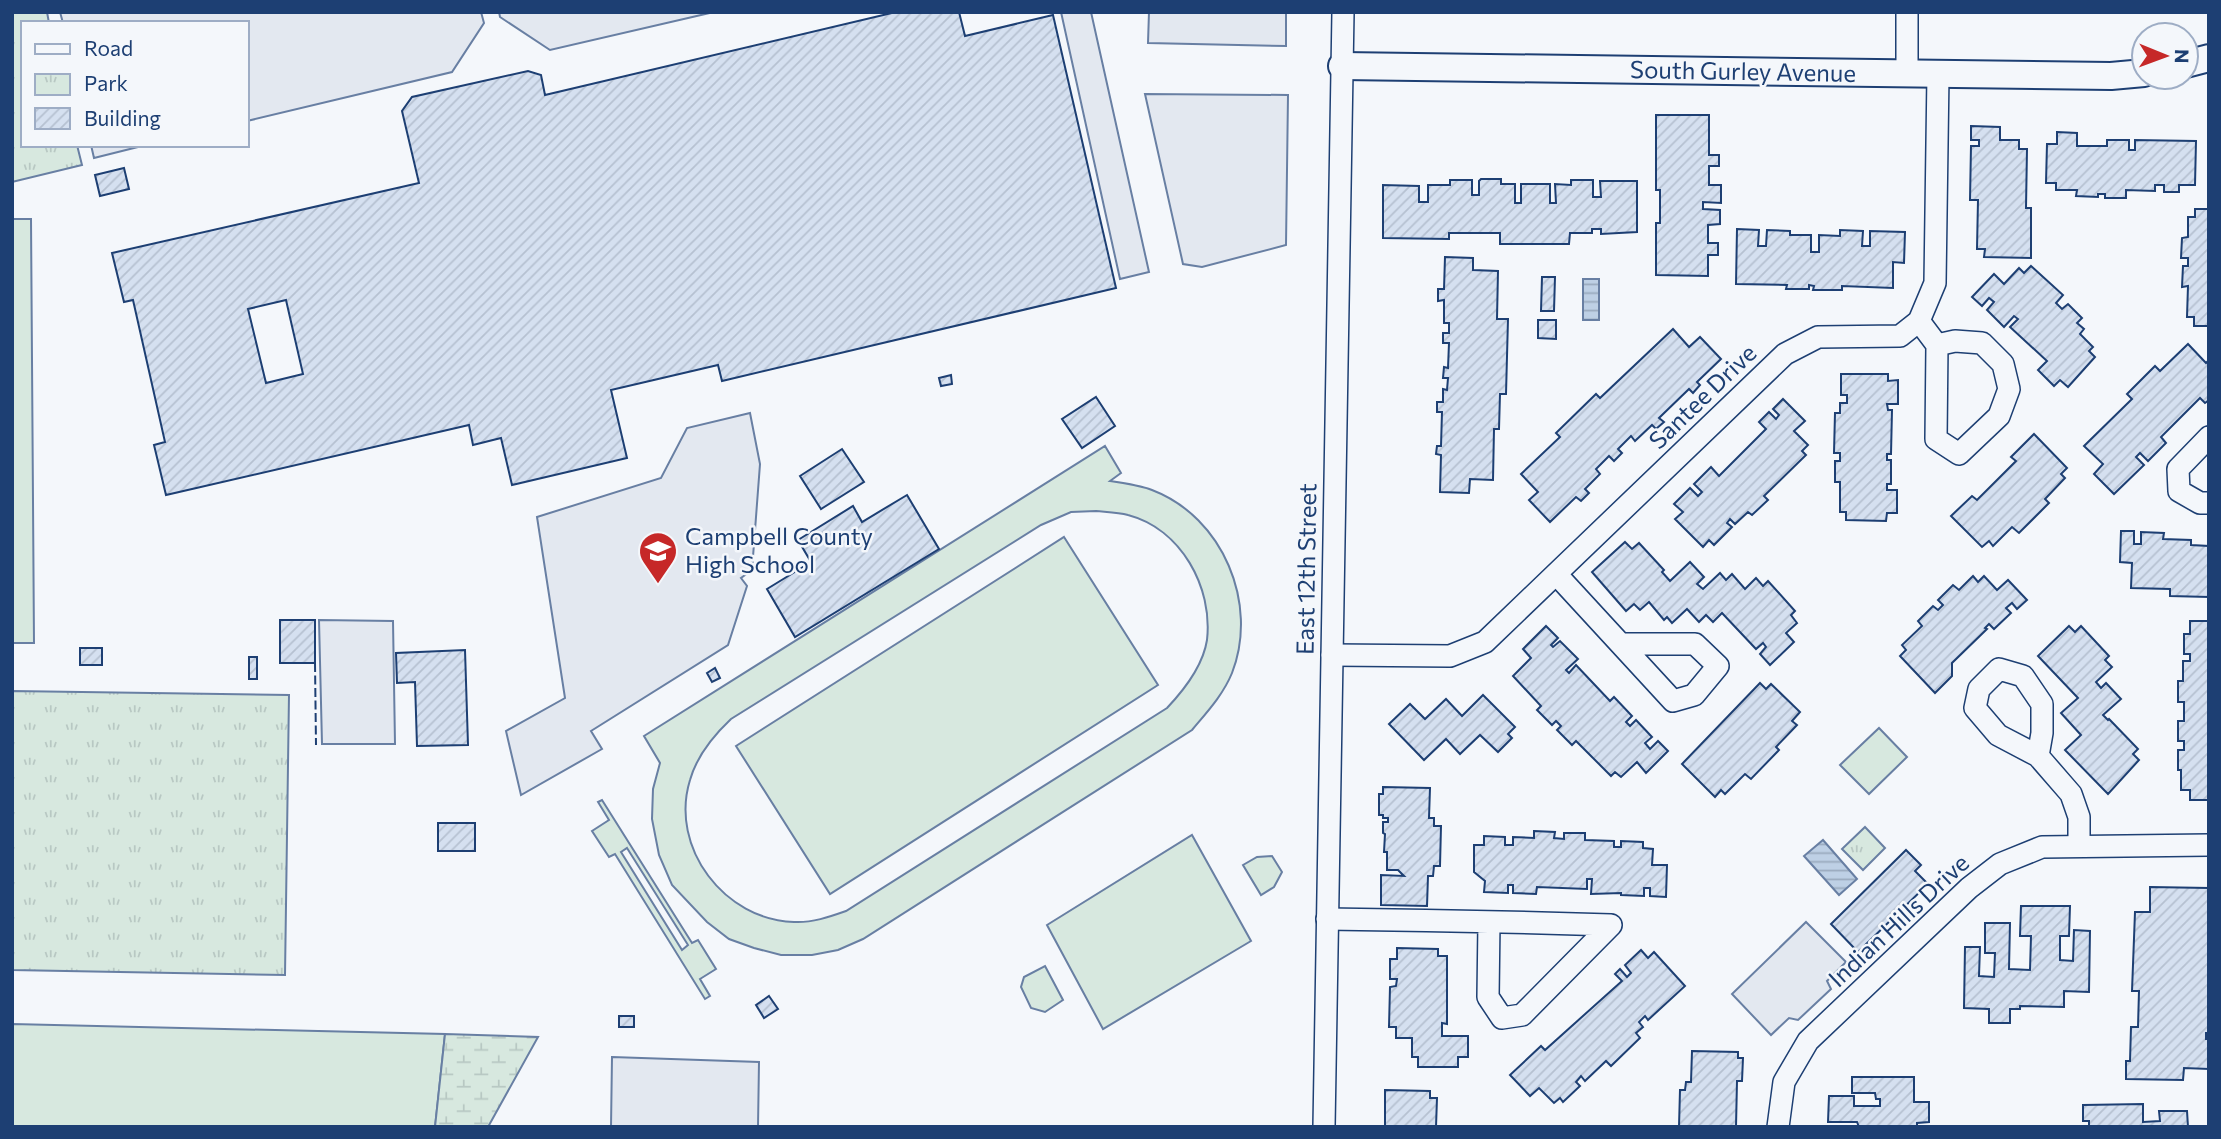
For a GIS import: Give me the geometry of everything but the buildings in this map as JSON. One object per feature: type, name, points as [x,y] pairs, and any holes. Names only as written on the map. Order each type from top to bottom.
[{"type":"street","name":"East 12th Street","points":[[1324,1127],[1343,12]]},
{"type":"street","points":[[1907,12],[1907,74]]},
{"type":"street","name":"South Gurley Avenue","points":[[1342,66],[2130,74]]},
{"type":"street","points":[[1937,345],[1955,341],[1982,342],[2003,364],[2009,389],[1999,416],[1959,454],[1936,439],[1937,345],[1919,321],[1935,283],[1938,74]]},
{"type":"street","name":"Santee Drive","points":[[1332,655],[1450,656],[1485,642],[1785,354],[1818,337],[1900,336],[1919,321]]},
{"type":"street","points":[[2209,437],[2178,468],[2179,491],[2200,503],[2209,503]]},
{"type":"street","points":[[1557,575],[1623,644]]},
{"type":"street","points":[[2038,756],[2071,794],[2079,817],[2079,845]]},
{"type":"street","name":"Indian Hills Drive","points":[[1778,1127],[1784,1082],[1808,1041],[1969,888],[2000,864],[2042,846],[2209,845]]},
{"type":"street","points":[[1327,919],[1489,922],[1584,924],[1611,925],[1522,1016],[1502,1018],[1488,997],[1489,922]]},
{"type":"green space","points":[[12,12],[47,12],[49,21],[21,21],[21,147],[78,147],[82,165],[12,182]]},
{"type":"green space","points":[[12,219],[31,219],[34,643],[12,643]]},
{"type":"green space","points":[[1105,446],[1121,473],[1110,481],[1152,490],[1177,503],[1198,520],[1216,542],[1229,566],[1237,592],[1241,619],[1239,646],[1232,673],[1219,696],[1192,730],[863,939],[838,950],[812,955],[781,955],[729,939],[707,922],[672,885],[659,855],[652,819],[653,789],[660,763],[644,736]],"holes":[[[1100,511],[1128,515],[1147,522],[1164,533],[1190,563],[1199,581],[1208,620],[1205,650],[1192,677],[1167,708],[846,911],[814,921],[794,922],[769,918],[746,909],[725,894],[708,876],[695,854],[688,831],[686,806],[690,780],[697,762],[706,746],[724,725],[1041,525],[1071,512]]]},
{"type":"green space","points":[[1064,537],[1158,685],[830,894],[736,746]]},
{"type":"green space","points":[[12,691],[289,695],[285,975],[12,970]]},
{"type":"green space","points":[[1879,728],[1907,757],[1869,794],[1840,765]]},
{"type":"green space","points":[[602,800],[692,943],[698,940],[716,969],[700,979],[710,996],[705,999],[615,854],[609,857],[592,831],[609,820],[598,802]],"holes":[[[627,848],[688,945],[682,950],[621,852]]]},
{"type":"green space","points":[[1865,827],[1885,848],[1863,870],[1842,849]]},
{"type":"green space","points":[[1192,835],[1251,941],[1103,1029],[1047,925]]},
{"type":"green space","points":[[1272,856],[1282,872],[1274,887],[1261,895],[1243,865],[1257,857]]},
{"type":"green space","points":[[1045,966],[1063,1000],[1045,1012],[1031,1008],[1021,987],[1024,977]]},
{"type":"green space","points":[[12,1024],[445,1034],[435,1127],[12,1127]]},
{"type":"green space","points":[[445,1034],[538,1037],[488,1127],[435,1127]]},
{"type":"shaded area","points":[[60,12],[481,12],[484,23],[452,72],[248,121],[248,21],[62,21]]},
{"type":"shaded area","points":[[499,12],[714,12],[550,50],[500,17]]},
{"type":"shaded area","points":[[1061,12],[1091,12],[1149,272],[1120,279]]},
{"type":"shaded area","points":[[1149,12],[1286,12],[1286,46],[1148,43]]},
{"type":"shaded area","points":[[1145,94],[1288,95],[1286,245],[1202,267],[1183,264]]},
{"type":"shaded area","points":[[91,147],[138,147],[94,158]]},
{"type":"shaded area","points":[[750,413],[760,464],[752,570],[741,578],[747,586],[728,645],[591,731],[602,749],[521,795],[506,731],[565,698],[537,517],[661,478],[687,428]]},
{"type":"shaded area","points":[[319,620],[393,621],[395,744],[322,744]]},
{"type":"shaded area","points":[[1806,922],[1846,962],[1827,981],[1831,989],[1798,1020],[1789,1018],[1771,1035],[1732,994]]},
{"type":"shaded area","points":[[612,1057],[759,1062],[758,1127],[611,1127]]},
{"type":"water","points":[[1583,279],[1599,279],[1599,320],[1583,320]]},
{"type":"water","points":[[1823,840],[1857,879],[1839,895],[1804,856]]},
{"type":"fence","points":[[315,663],[316,745]]},
{"type":"place","name":"Campbell County High School","points":[[658,585]]}]
